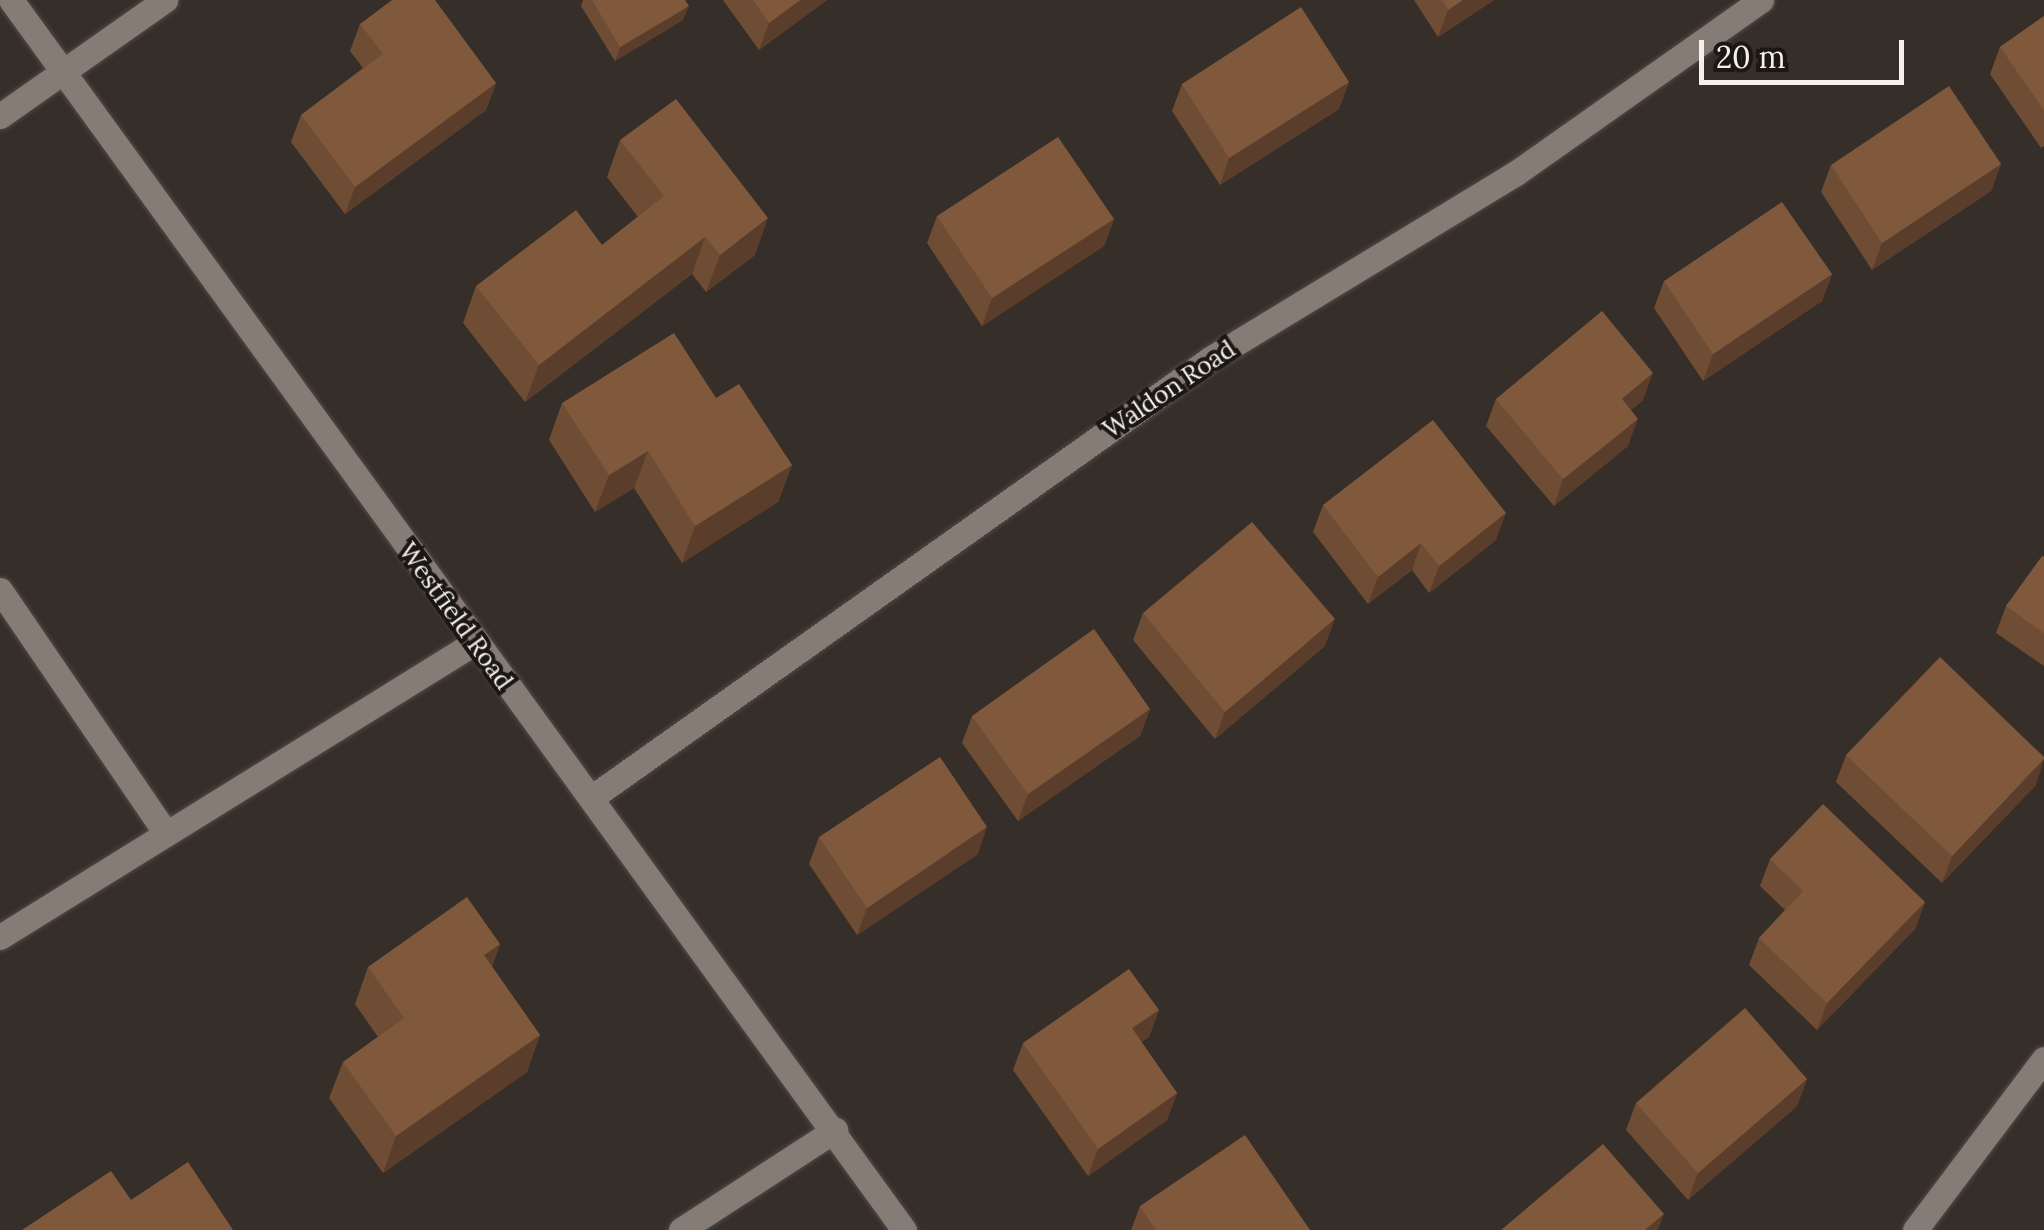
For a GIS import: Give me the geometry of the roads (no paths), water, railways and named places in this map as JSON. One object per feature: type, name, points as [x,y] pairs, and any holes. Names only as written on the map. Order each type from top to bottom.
[{"type":"street","name":"Westfield Road","points":[[11,0],[904,1230]]},
{"type":"street","points":[[0,116],[165,0]]},
{"type":"street","name":"Waldon Road","points":[[591,798],[1210,359],[1516,173],[1761,0]]},
{"type":"street","points":[[0,590],[162,829]]},
{"type":"street","points":[[0,937],[162,829],[474,642]]},
{"type":"street","points":[[1915,1230],[2044,1059]]},
{"type":"street","points":[[681,1230],[835,1130]]}]
